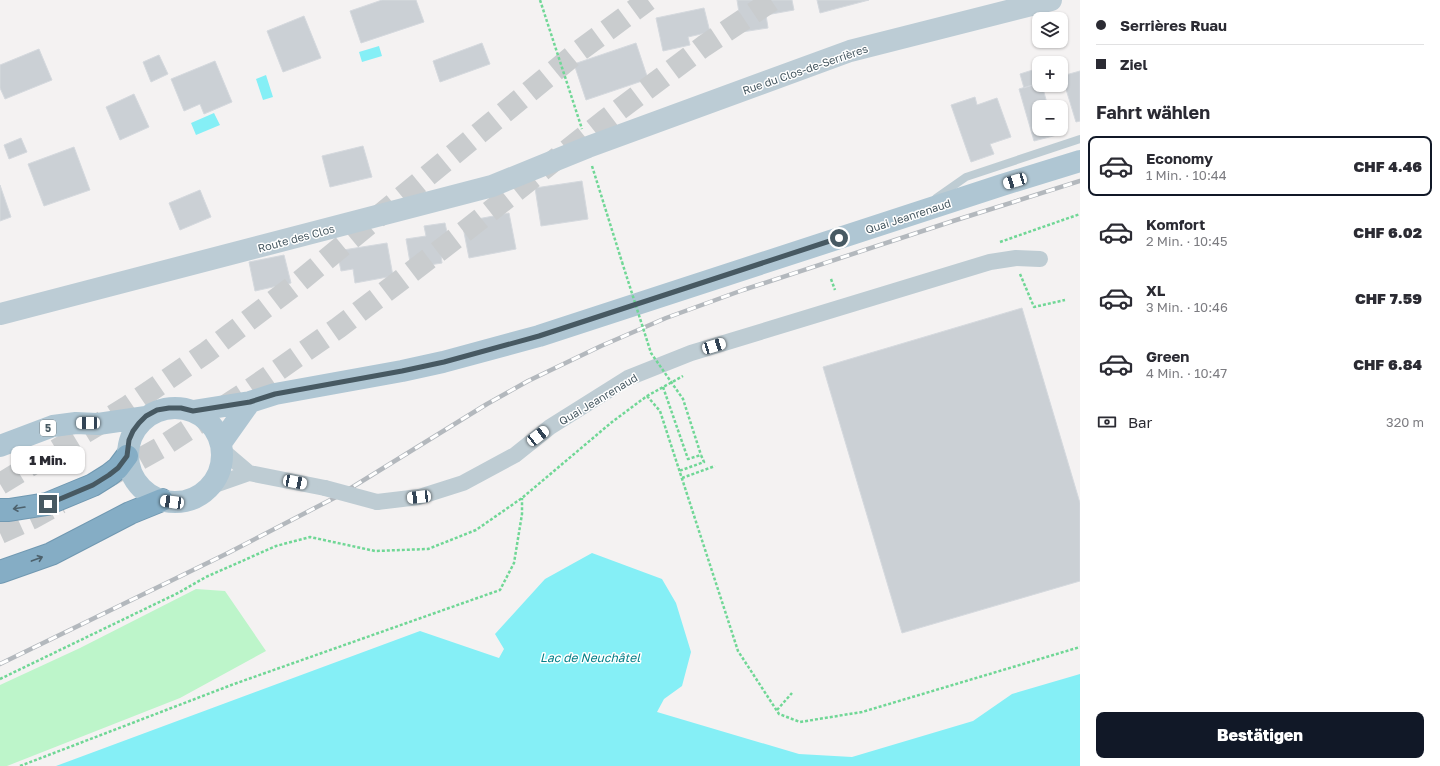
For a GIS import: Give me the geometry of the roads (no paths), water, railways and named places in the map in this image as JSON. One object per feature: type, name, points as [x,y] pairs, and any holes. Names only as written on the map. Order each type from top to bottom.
[{"type":"highway","points":[[0,510],[48,504],[93,485],[118,468],[127,453]]},
{"type":"highway","points":[[0,572],[51,554],[130,513],[162,500]]},
{"type":"main road","name":"Quai Jeanrenaud","points":[[193,411],[250,402],[275,394],[402,371],[492,350],[1080,161]]},
{"type":"main road","points":[[221,446],[250,402]]},
{"type":"main road","points":[[181,408],[193,411],[201,415],[213,427],[221,446],[220,469],[216,479],[202,494],[192,499],[172,502],[162,500],[148,494],[137,484],[130,471],[127,453],[133,431],[146,416],[157,410],[181,408]]},
{"type":"main road","name":"5","points":[[0,446],[53,426],[76,423],[98,424],[146,416]]},
{"type":"main road","points":[[98,424],[127,453]]},
{"type":"street","name":"Rue du Clos-de-Serrières","points":[[590,157],[850,51],[1051,0]]},
{"type":"street","name":"Route des Clos","points":[[0,314],[492,186],[590,157]]},
{"type":"street","name":"Quai Jeanrenaud","points":[[249,473],[325,488],[377,502],[419,497],[463,483],[515,455],[550,427],[628,378],[684,356],[990,262],[1016,258],[1040,259]]},
{"type":"street","points":[[210,486],[249,473],[221,446]]},
{"type":"lane","points":[[914,214],[966,176],[1080,140]]},
{"type":"water","points":[[379,46],[382,56],[362,62],[359,52]]},
{"type":"water","points":[[266,75],[273,97],[263,100],[256,79]]},
{"type":"water","points":[[214,113],[220,125],[196,135],[191,123]]},
{"type":"water","name":"Lac de Neuchâtel","points":[[592,553],[662,579],[676,603],[691,652],[682,686],[664,699],[657,712],[799,754],[852,757],[973,721],[1012,694],[1080,674],[1080,766],[56,766],[420,631],[499,658],[504,649],[495,634],[545,579]]},
{"type":"tunnel","points":[[0,484],[127,407],[207,352],[300,281],[575,54],[648,0]]},
{"type":"tunnel","points":[[111,475],[160,448],[248,391],[338,328],[469,228],[604,121],[704,46],[773,0]]},
{"type":"tunnel","points":[[0,533],[33,518],[60,503]]},
{"type":"railway","points":[[0,664],[228,553],[338,496],[487,404],[528,381],[601,346],[666,318],[743,290],[1080,181]]}]
